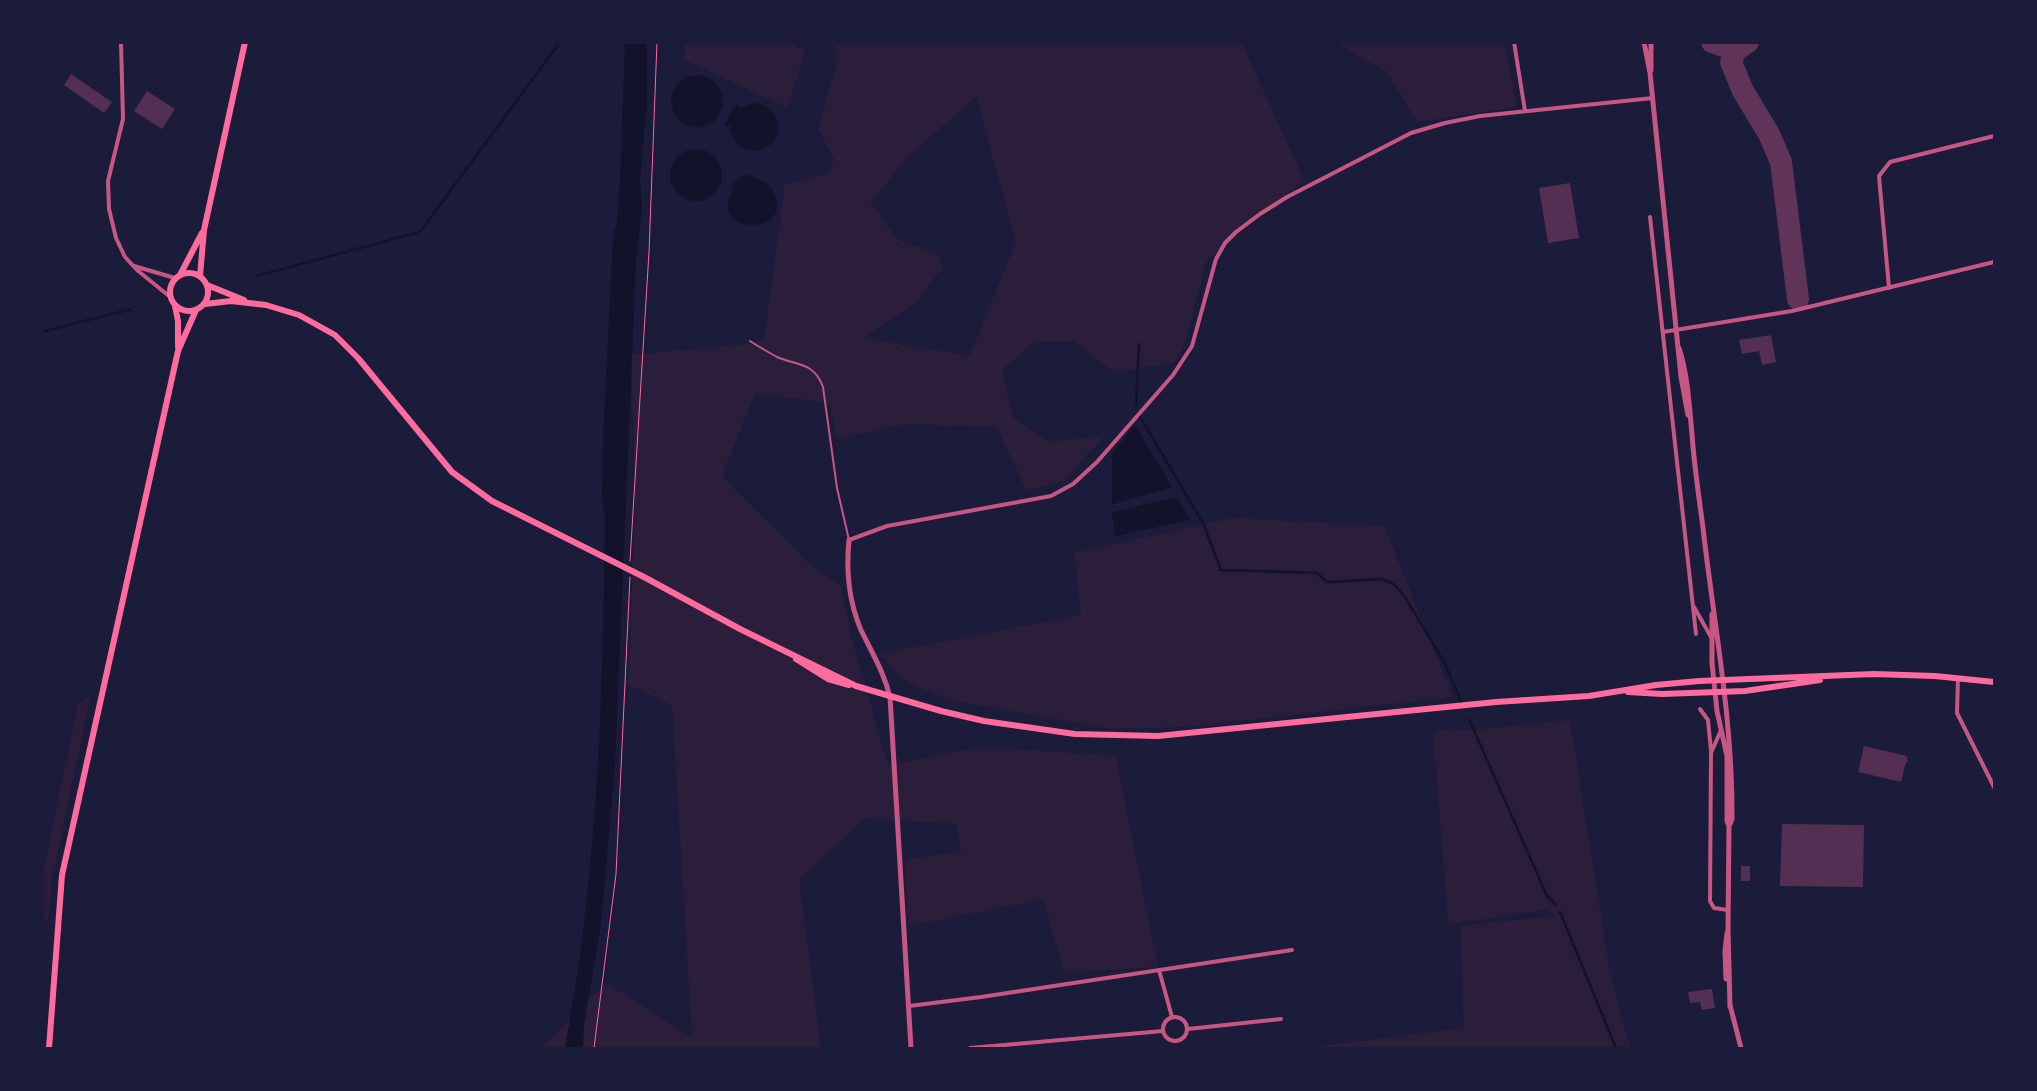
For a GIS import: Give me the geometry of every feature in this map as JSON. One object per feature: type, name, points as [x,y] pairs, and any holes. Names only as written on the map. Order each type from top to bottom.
[{"type":"main road","points":[[200,276],[204,230],[245,42]]},
{"type":"main road","points":[[178,350],[178,321],[175,306],[169,296],[177,277],[204,230]]},
{"type":"main road","points":[[177,277],[190,273],[200,276],[207,285],[208,292],[205,304]]},
{"type":"main road","points":[[207,285],[252,303],[299,315],[335,335],[358,358],[440,459],[463,481],[492,501],[644,577],[791,655],[805,666],[828,679],[977,720],[1047,732],[1158,736],[1496,702],[1611,693],[1725,692],[1803,684],[1840,675]]},
{"type":"main road","points":[[175,306],[185,312],[196,310],[205,304],[232,301],[252,303]]},
{"type":"main road","points":[[49,1048],[62,875],[178,350],[196,310]]},
{"type":"main road","points":[[1611,693],[1656,685],[1840,675],[1902,675],[1994,682]]},
{"type":"street","points":[[121,42],[123,119],[108,181],[109,209],[116,238],[126,257],[132,265],[169,296]]},
{"type":"street","points":[[1514,42],[1525,111]]},
{"type":"street","points":[[1644,42],[1653,98],[1679,348],[1687,376],[1712,606],[1724,681],[1731,769],[1732,819],[1729,826]]},
{"type":"street","points":[[1650,73],[1651,42]]},
{"type":"street","points":[[910,1048],[890,697],[885,677],[861,629],[849,590],[848,540],[887,526],[1051,496],[1067,488],[1097,462],[1174,374],[1192,346],[1216,259],[1226,243],[1236,232],[1287,197],[1411,133],[1445,122],[1525,111],[1653,98]]},
{"type":"street","points":[[1889,288],[1879,176],[1890,162],[1994,136]]},
{"type":"street","points":[[1650,217],[1696,634]]},
{"type":"street","points":[[1663,332],[1792,311],[1994,262]]},
{"type":"street","points":[[132,265],[177,277]]},
{"type":"street","points":[[1693,605],[1711,637]]},
{"type":"street","points":[[1712,606],[1711,637],[1715,692],[1727,756],[1727,821],[1729,826],[1728,930],[1725,951],[1730,1007],[1742,1048]]},
{"type":"street","points":[[1958,678],[1957,713],[1994,787]]},
{"type":"street","points":[[1700,709],[1708,720],[1711,753],[1710,901],[1714,908],[1728,910]]},
{"type":"street","points":[[1711,753],[1722,729]]},
{"type":"street","points":[[909,1006],[981,997],[1292,950]]},
{"type":"street","points":[[1159,970],[1172,1017]]},
{"type":"street","points":[[1172,1017],[1183,1019],[1188,1029],[1185,1037],[1179,1044],[1167,1038],[1163,1031],[1164,1024],[1172,1017]]},
{"type":"street","points":[[1188,1029],[1281,1019]]},
{"type":"street","points":[[970,1048],[1163,1031]]},
{"type":"lane","points":[[750,341],[779,358],[809,367],[819,377],[823,388],[837,488],[848,540]]},
{"type":"path","points":[[630,562],[649,252],[658,42]]},
{"type":"path","points":[[594,1048],[616,874],[630,571]]},
{"type":"shaded area","points":[[848,42],[1242,43],[1304,180],[1207,260],[1183,348],[1175,363],[1113,372],[1074,341],[1035,341],[1002,370],[1013,417],[1048,442],[1104,436],[1064,481],[1026,491],[997,427],[905,424],[837,439],[829,403],[755,394],[722,476],[803,558],[842,588],[849,628],[888,765],[981,747],[1116,756],[1158,967],[1064,973],[1043,899],[908,926],[905,860],[961,851],[956,823],[865,819],[799,879],[821,1048],[543,1048],[606,983],[692,1037],[672,705],[628,685],[635,505],[631,355],[749,344],[764,340],[785,184],[827,174],[834,159],[818,129],[836,65],[835,47]],"holes":[[[976,97],[1016,242],[969,356],[863,338],[914,305],[943,267],[938,254],[897,239],[871,203],[906,158]]]},
{"type":"shaded area","points":[[625,43],[647,43],[647,103],[640,179],[642,207],[636,260],[615,763],[601,924],[584,1025],[583,1048],[565,1048],[585,916],[597,784],[603,650],[605,517],[602,497],[603,442],[613,237],[617,222],[620,181]]},
{"type":"shaded area","points":[[686,43],[791,43],[805,51],[788,108],[684,60]]},
{"type":"shaded area","points":[[1336,43],[1505,43],[1517,107],[1417,122],[1387,72]]},
{"type":"shaded area","points":[[692,75],[702,75],[716,82],[723,96],[723,106],[716,120],[702,127],[692,127],[682,123],[675,116],[671,106],[671,96],[675,86],[682,79]]},
{"type":"shaded area","points":[[753,103],[763,105],[772,111],[779,128],[776,138],[760,150],[741,147],[734,139],[730,126],[725,126],[730,112],[737,104],[740,108]]},
{"type":"shaded area","points":[[691,149],[701,149],[715,156],[722,170],[722,180],[715,194],[701,201],[691,201],[681,197],[674,190],[670,180],[670,170],[674,160],[681,153]]},
{"type":"shaded area","points":[[753,174],[753,178],[763,181],[770,187],[774,193],[777,207],[773,217],[763,223],[751,225],[740,223],[731,216],[728,204],[733,188],[730,185],[742,176]]},
{"type":"shaded area","points":[[1135,425],[1171,485],[1170,488],[1112,504],[1112,454]]},
{"type":"shaded area","points":[[1177,497],[1189,517],[1188,520],[1115,535],[1112,512]]},
{"type":"shaded area","points":[[1232,518],[1384,526],[1453,697],[1185,727],[1111,729],[948,700],[906,681],[879,654],[1081,615],[1074,553]]},
{"type":"shaded area","points":[[85,698],[90,698],[52,880],[48,921],[43,918],[44,868],[78,703]]},
{"type":"shaded area","points":[[1570,720],[1610,972],[1630,1048],[1306,1048],[1464,1028],[1460,926],[1554,916],[1548,909],[1448,925],[1433,731],[1464,729],[1465,731]]},
{"type":"building","points":[[71,74],[112,102],[104,113],[64,85]]},
{"type":"building","points":[[147,91],[175,109],[162,129],[134,111]]},
{"type":"building","points":[[1570,183],[1579,238],[1548,243],[1539,188]]},
{"type":"building","points":[[1771,335],[1776,362],[1762,365],[1759,351],[1742,354],[1739,340]]},
{"type":"building","points":[[1864,746],[1907,756],[1908,763],[1906,762],[1901,782],[1858,772]]},
{"type":"building","points":[[1782,824],[1864,825],[1863,887],[1780,886]]},
{"type":"building","points":[[1741,866],[1750,866],[1750,881],[1741,881]]},
{"type":"building","points":[[1712,989],[1715,1008],[1702,1010],[1700,1002],[1690,1003],[1688,992]]},
{"type":"waterway","points":[[256,276],[420,232],[560,42]]},
{"type":"waterway","points":[[42,332],[131,309]]},
{"type":"waterway","points":[[1136,405],[1139,344]]},
{"type":"waterway","points":[[1140,417],[1203,523],[1221,570],[1317,573],[1327,582],[1381,579],[1394,584],[1405,597],[1444,662],[1461,701]]},
{"type":"waterway","points":[[1469,719],[1547,896],[1556,905]]},
{"type":"waterway","points":[[1560,912],[1616,1048]]},
{"type":"taxiway","points":[[1712,42],[1727,47],[1748,42]]},
{"type":"taxiway","points":[[1746,43],[1735,51],[1731,62],[1743,91],[1769,134],[1781,162],[1798,299]]}]
